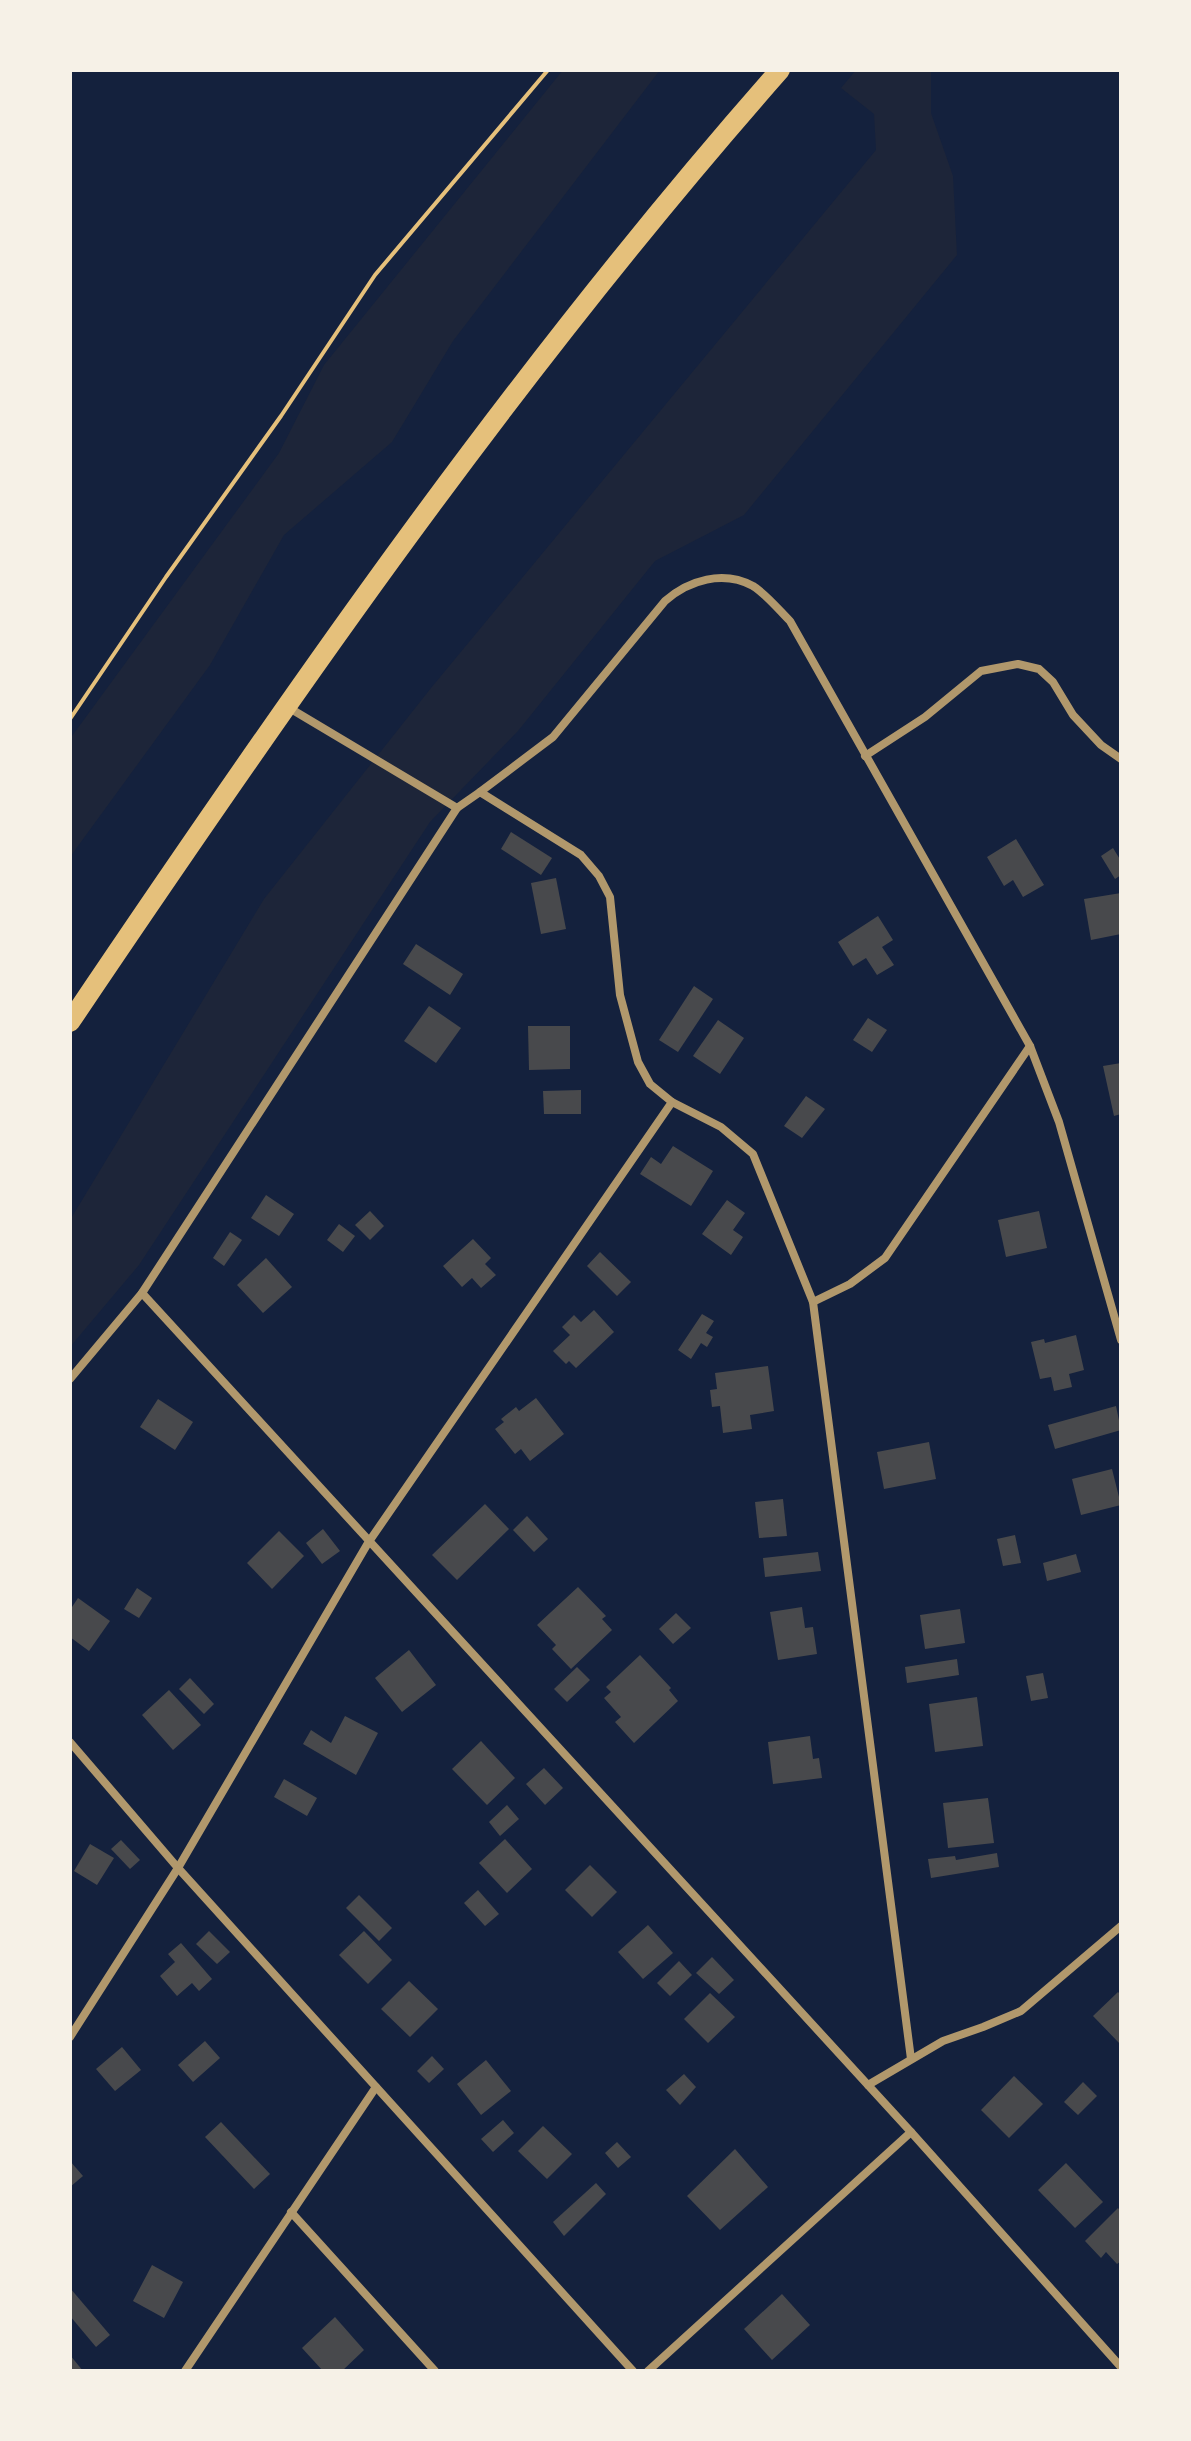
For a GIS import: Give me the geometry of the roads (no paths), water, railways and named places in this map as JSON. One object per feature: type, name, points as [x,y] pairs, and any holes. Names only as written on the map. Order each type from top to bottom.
[{"type":"main road","points":[[70,1022],[286,706],[509,403],[690,173],[780,70]]},
{"type":"street","points":[[70,1379],[142,1293],[457,808],[553,737],[665,601],[681,587],[723,577],[753,586],[790,621],[1030,1046],[1059,1122],[1121,1340]]},
{"type":"street","points":[[865,756],[925,717],[981,671],[1018,664],[1039,669],[1053,682],[1073,715],[1101,745],[1121,759]]},
{"type":"street","points":[[286,706],[457,808]]},
{"type":"street","points":[[480,792],[581,855],[599,876],[610,897],[620,995],[638,1062],[650,1084],[672,1102],[721,1127],[753,1154],[813,1302],[911,2059]]},
{"type":"street","points":[[813,1302],[850,1284],[885,1258],[1030,1046]]},
{"type":"street","points":[[70,2037],[178,1868],[368,1543],[672,1102]]},
{"type":"street","points":[[142,1293],[911,2132],[1120,2368]]},
{"type":"street","points":[[70,1742],[178,1868],[633,2371]]},
{"type":"street","points":[[868,2085],[943,2041],[1021,2011],[1121,1926]]},
{"type":"street","points":[[185,2371],[376,2087]]},
{"type":"street","points":[[648,2371],[911,2132]]},
{"type":"street","points":[[291,2212],[435,2371]]}]
